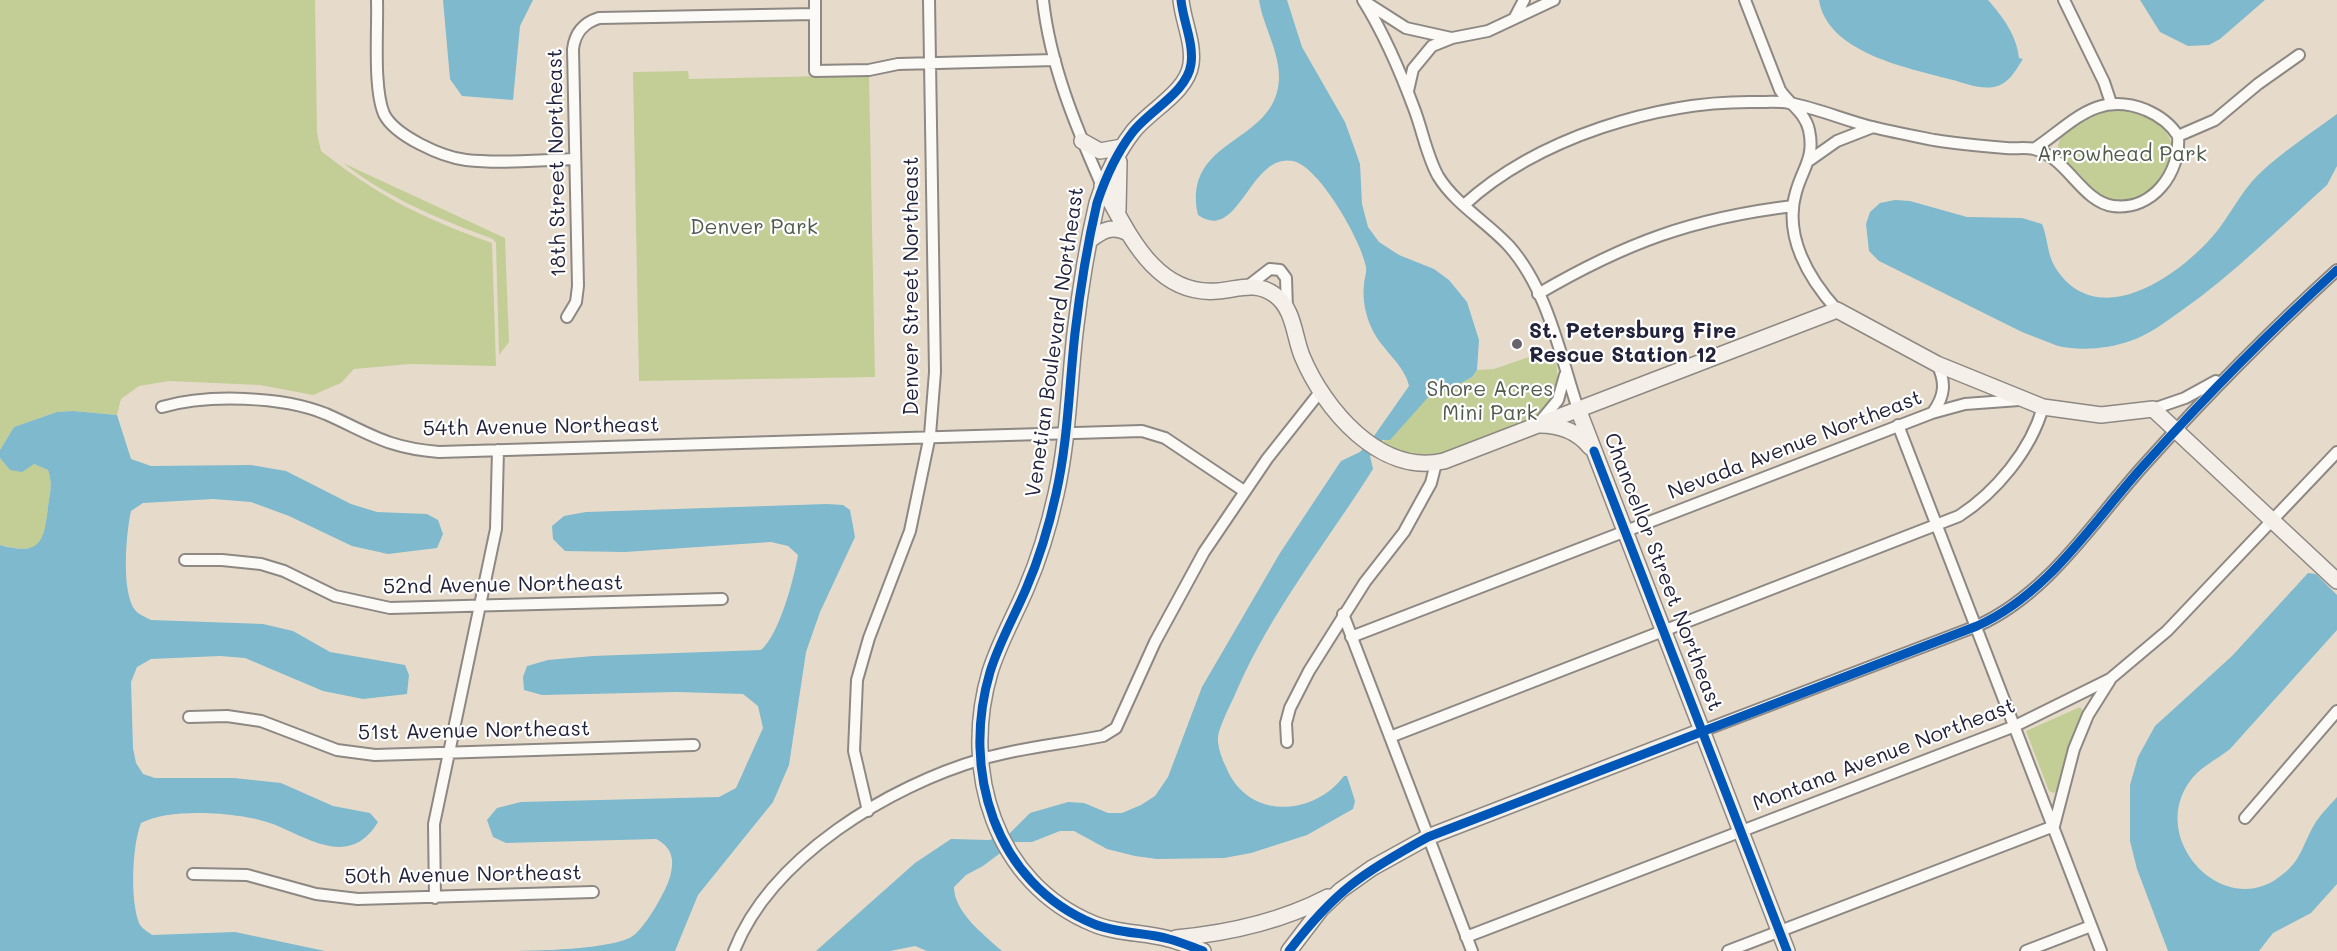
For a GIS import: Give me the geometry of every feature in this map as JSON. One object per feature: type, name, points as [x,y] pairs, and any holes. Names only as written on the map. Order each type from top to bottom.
[{"type":"street","points":[[377,0],[379,90],[384,113],[394,128],[411,139],[463,159],[575,159]]},
{"type":"street","points":[[815,0],[816,71],[869,70],[898,64],[1055,60]]},
{"type":"street","name":"Denver Street Northeast","points":[[868,811],[854,751],[857,680],[869,638],[910,531],[930,435],[935,372],[929,0]]},
{"type":"street","name":"Venetian Boulevard Northeast","points":[[1043,0],[1055,60],[1082,141],[1102,186],[1090,240],[1075,332],[1067,432],[1056,494],[1027,588],[997,651],[986,691],[981,759],[986,790],[997,830],[1009,855],[1051,898],[1095,924],[1132,934],[1170,939],[1203,951]]},
{"type":"street","points":[[1181,0],[1191,49],[1189,71],[1180,86],[1142,121],[1122,147],[1102,186],[1128,233],[1148,261],[1174,282],[1208,291],[1248,286],[1269,291],[1287,309]]},
{"type":"street","points":[[1515,16],[1524,0]]},
{"type":"street","points":[[1408,92],[1413,69],[1424,52],[1452,38],[1488,32],[1515,16],[1554,0]]},
{"type":"street","points":[[1745,0],[1776,80],[1788,103],[1805,117],[1810,142],[1810,160],[1796,192],[1793,206],[1794,231],[1800,254],[1812,279],[1837,310],[1937,363],[2043,407],[2101,415],[2152,409],[2184,398],[2229,373]]},
{"type":"street","points":[[2064,0],[2104,82],[2111,103]]},
{"type":"street","points":[[1364,1],[1406,28],[1452,38]]},
{"type":"street","points":[[1364,1],[1408,92],[1426,150],[1439,177],[1464,205],[1509,247],[1526,269],[1538,294],[1578,409]]},
{"type":"street","name":"18th Street Northeast","points":[[567,317],[576,302],[578,286],[574,41],[581,28],[599,18],[815,14]]},
{"type":"street","points":[[2178,136],[2215,120],[2258,84],[2299,55]]},
{"type":"street","points":[[1464,205],[1494,181],[1539,155],[1621,122],[1684,106],[1734,101],[1788,103],[1873,127],[1947,141],[2034,149],[2068,172],[2095,199],[2104,204],[2125,207],[2145,199],[2166,180],[2178,159],[2178,136],[2165,120],[2155,114],[2135,107],[2111,103],[2077,117],[2034,149]]},
{"type":"street","points":[[1810,160],[1837,141],[1873,127]]},
{"type":"street","points":[[1082,141],[1100,151],[1122,147]]},
{"type":"street","points":[[1119,217],[1117,176],[1122,147]]},
{"type":"street","points":[[1538,294],[1599,259],[1656,235],[1718,217],[1793,206]]},
{"type":"street","points":[[1090,240],[1106,229],[1120,229],[1128,233]]},
{"type":"street","points":[[1248,286],[1270,269],[1280,270],[1286,278],[1287,309],[1302,356],[1320,392],[1338,415],[1363,438],[1401,461],[1423,464],[1436,463],[1837,310]]},
{"type":"street","points":[[1289,951],[1321,909],[1341,890],[1372,867],[1428,837],[1977,626],[2013,607],[2048,577],[2175,431],[2229,373],[2337,270]]},
{"type":"street","points":[[1932,412],[1940,402],[1944,388],[1937,363]]},
{"type":"street","points":[[1537,425],[1558,400],[1565,372]]},
{"type":"street","points":[[734,951],[745,927],[787,872],[825,840],[868,811],[917,784],[981,759],[1043,745],[1103,736],[1116,728],[1155,642],[1180,595],[1244,491],[1320,392]]},
{"type":"street","name":"54th Avenue Northeast","points":[[162,407],[179,402],[265,399],[326,414],[398,447],[439,452],[930,435],[1142,431],[1158,434],[1244,491]]},
{"type":"street","name":"Nevada Avenue Northeast","points":[[1351,636],[1932,412],[1965,404],[2022,400]]},
{"type":"street","points":[[1390,737],[1938,525],[1972,507],[2004,475],[2033,432],[2043,407]]},
{"type":"street","name":"Chancellor Street Northeast","points":[[1578,409],[1787,951]]},
{"type":"street","points":[[2152,409],[2337,581]]},
{"type":"street","points":[[1537,425],[1557,426],[1572,432],[1594,451]]},
{"type":"street","points":[[1898,425],[2055,826],[2101,951]]},
{"type":"street","points":[[435,898],[434,824],[498,515],[498,450]]},
{"type":"street","name":"Montana Avenue Northeast","points":[[1466,937],[2015,726],[2110,679],[2167,631],[2337,452]]},
{"type":"street","points":[[1287,742],[1286,723],[1290,708],[1343,614],[1404,532],[1431,483],[1436,463]]},
{"type":"street","name":"52nd Avenue Northeast","points":[[185,560],[222,560],[261,564],[294,575],[335,596],[370,606],[414,610],[722,599]]},
{"type":"street","points":[[1343,614],[1472,951]]},
{"type":"street","name":"Montana Avenue Northeast","points":[[2055,826],[2074,749],[2088,715],[2110,679]]},
{"type":"street","points":[[2245,818],[2337,711]]},
{"type":"street","name":"51st Avenue Northeast","points":[[189,717],[227,716],[261,721],[280,726],[323,746],[353,754],[694,745]]},
{"type":"street","points":[[1728,951],[2055,826]]},
{"type":"street","name":"50th Avenue Northeast","points":[[193,874],[247,874],[336,897],[435,898],[593,892]]},
{"type":"street","name":"Venetian Boulevard Northeast","points":[[1170,939],[1230,932],[1263,924],[1306,908],[1341,890]]},
{"type":"street","points":[[2026,951],[2091,926]]},
{"type":"green space","points":[[0,0],[315,0],[317,133],[321,151],[402,205],[444,225],[492,243],[496,366],[410,364],[354,369],[341,383],[313,395],[260,385],[169,381],[139,386],[121,399],[117,415],[57,412],[14,427],[0,450]]},
{"type":"green space","name":"Denver Park","points":[[688,71],[689,79],[869,75],[875,377],[639,381],[633,72]]},
{"type":"green space","name":"Arrowhead Park","points":[[2120,109],[2148,117],[2165,130],[2172,146],[2170,163],[2162,179],[2149,192],[2132,200],[2113,201],[2095,192],[2064,161],[2057,150],[2065,132],[2072,125],[2091,115]]},
{"type":"green space","points":[[343,163],[505,238],[509,342],[499,355],[496,243],[493,239],[396,198]]},
{"type":"green space","name":"Shore Acres Mini Park","points":[[1552,349],[1557,366],[1555,391],[1543,414],[1429,458],[1413,457],[1381,444],[1431,394],[1450,389],[1472,377],[1477,370],[1494,369]]},
{"type":"green space","points":[[0,458],[10,470],[34,464],[48,470],[51,488],[45,530],[38,544],[33,547],[25,549],[0,545]]},
{"type":"green space","points":[[2080,707],[2085,713],[2060,787],[2054,793],[2049,791],[2026,731]]},
{"type":"water","points":[[443,0],[533,0],[520,26],[513,100],[462,96],[450,79]]},
{"type":"water","points":[[1259,0],[1287,0],[1302,47],[1345,122],[1354,147],[1360,164],[1362,204],[1368,227],[1379,242],[1399,255],[1434,269],[1449,280],[1467,302],[1479,340],[1477,370],[1472,377],[1450,389],[1431,394],[1390,440],[1383,440],[1370,456],[1373,469],[1283,604],[1251,661],[1219,731],[1218,744],[1224,764],[1236,784],[1249,797],[1264,804],[1281,807],[1299,805],[1331,790],[1344,776],[1347,776],[1355,801],[1353,809],[1307,835],[1251,853],[1224,858],[1157,859],[1135,856],[1107,849],[1074,831],[1060,831],[1032,842],[1015,842],[983,866],[966,875],[954,887],[955,896],[964,914],[1002,951],[927,951],[915,946],[890,951],[816,951],[915,863],[951,839],[989,840],[1009,834],[1030,813],[1068,802],[1084,803],[1108,813],[1122,813],[1155,796],[1168,777],[1202,687],[1280,553],[1341,461],[1360,452],[1409,386],[1403,371],[1376,336],[1368,319],[1364,296],[1366,267],[1357,241],[1338,206],[1315,176],[1303,166],[1293,161],[1278,162],[1266,170],[1224,218],[1212,221],[1198,215],[1196,189],[1203,170],[1215,155],[1263,117],[1274,101],[1279,69]]},
{"type":"water","points":[[1819,0],[1988,0],[2008,27],[2019,58],[2023,59],[2008,80],[1988,88],[1909,68],[1869,54],[1851,44],[1836,32],[1825,18]]},
{"type":"water","points":[[2140,0],[2265,0],[2220,39],[2209,45],[2188,46],[2160,32]]},
{"type":"water","points":[[2337,114],[2337,166],[2327,185],[2201,297],[2150,332],[2121,344],[2085,349],[2058,346],[2022,332],[1879,261],[1869,251],[1866,224],[1870,212],[1880,203],[1895,200],[1910,201],[1967,217],[2022,218],[2042,224],[2052,262],[2072,286],[2092,296],[2113,297],[2135,292],[2157,282],[2197,253],[2218,230],[2258,175],[2286,151]]},
{"type":"water","points":[[57,412],[117,415],[131,459],[151,466],[251,465],[286,471],[351,504],[377,512],[427,514],[438,520],[443,534],[437,548],[388,554],[352,546],[289,516],[251,502],[213,499],[143,503],[131,511],[126,547],[126,577],[131,601],[135,610],[141,615],[151,620],[263,624],[293,631],[330,652],[405,665],[409,675],[407,694],[363,699],[323,691],[245,658],[220,656],[151,659],[137,667],[131,682],[133,748],[136,763],[143,774],[155,778],[234,778],[281,783],[333,806],[370,813],[378,822],[367,836],[355,844],[342,847],[315,842],[260,820],[225,814],[187,813],[154,818],[141,823],[133,873],[134,900],[140,925],[152,935],[235,932],[325,951],[0,951],[0,545],[24,549],[38,544],[44,530],[51,484],[48,470],[34,464],[22,472],[10,470],[0,458],[0,450],[14,427]]},
{"type":"water","points":[[843,505],[850,510],[855,537],[820,612],[806,652],[789,765],[773,802],[698,895],[675,951],[503,951],[592,947],[625,940],[634,935],[650,916],[670,877],[672,860],[666,846],[656,839],[506,843],[493,837],[487,820],[497,808],[521,802],[719,797],[736,788],[763,728],[758,706],[743,694],[677,692],[542,695],[524,690],[523,677],[527,666],[548,660],[593,656],[761,650],[768,643],[780,620],[798,555],[788,546],[771,542],[625,552],[565,551],[553,539],[552,526],[564,516],[586,512]]},
{"type":"water","points":[[2308,573],[2316,574],[2337,595],[2337,630],[2230,749],[2192,778],[2179,806],[2178,828],[2185,848],[2197,866],[2214,880],[2233,888],[2254,888],[2275,880],[2290,868],[2316,821],[2337,797],[2337,884],[2311,913],[2273,933],[2259,951],[2168,951],[2137,869],[2130,841],[2130,785],[2138,757],[2155,726],[2232,656]]},
{"type":"cycle path","points":[[1181,0],[1192,56],[1188,74],[1175,93],[1139,125],[1126,141],[1111,167],[1097,203],[1079,301],[1066,434],[1056,494],[1035,566],[990,672],[982,709],[980,747],[984,784],[994,819],[1010,852],[1031,881],[1060,905],[1094,924],[1112,930],[1169,939],[1203,951]]},
{"type":"cycle path","points":[[1289,951],[1305,930],[1351,885],[1428,837],[1977,626],[2003,612],[2048,576],[2191,414],[2263,340],[2337,270]]},
{"type":"cycle path","points":[[1594,451],[1787,951]]},
{"type":"place","name":"St. Petersburg Fire Rescue Station 12","points":[[1517,344]]}]
